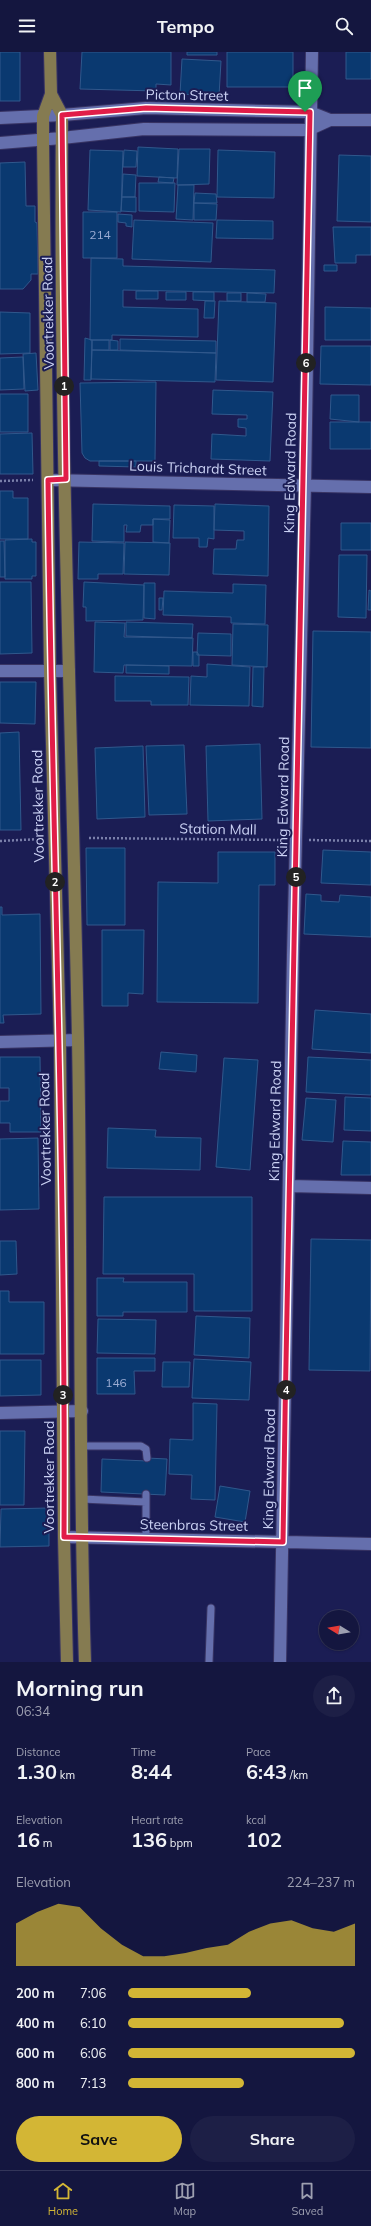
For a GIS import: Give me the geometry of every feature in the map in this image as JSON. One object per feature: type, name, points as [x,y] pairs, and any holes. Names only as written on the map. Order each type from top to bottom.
[{"type":"main road","name":"Voortrekker Road","points":[[50,52],[51,94],[43,116],[43,140],[50,670],[60,1041],[64,1537],[67,1662]]},
{"type":"main road","name":"Voortrekker Road","points":[[51,94],[62,115],[69,670],[78,1040],[82,1537],[85,1662]]},
{"type":"street","name":"King Edward Road","points":[[280,1662],[312,52]]},
{"type":"street","name":"Picton Street","points":[[0,118],[62,115],[146,108],[310,112],[330,120],[371,120]]},
{"type":"street","name":"Picton Street","points":[[0,143],[144,129],[310,129],[330,120]]},
{"type":"street","name":"Louis Trichardt Street","points":[[48,480],[66,479],[371,487]]},
{"type":"street","points":[[0,671],[69,670]]},
{"type":"street","points":[[0,1042],[78,1040]]},
{"type":"street","points":[[290,1186],[371,1188]]},
{"type":"street","points":[[0,1413],[82,1411]]},
{"type":"street","name":"Steenbras Street","points":[[64,1537],[371,1544]]},
{"type":"lane","points":[[82,1446],[139,1446],[146,1449],[147,1458]]},
{"type":"lane","points":[[82,1499],[146,1498],[146,1538]]},
{"type":"lane","points":[[209,1662],[211,1608]]},
{"type":"path","points":[[0,481],[48,480]]},
{"type":"path","name":"Station Mall","points":[[89,838],[371,841]]},
{"type":"path","points":[[0,841],[42,839]]},
{"type":"building","points":[[0,52],[20,52],[20,101],[0,101]]},
{"type":"building","points":[[82,52],[171,52],[171,85],[156,84],[156,91],[80,89]]},
{"type":"building","points":[[187,52],[217,52],[217,55],[187,55]]},
{"type":"building","points":[[227,52],[293,52],[293,87],[227,87]]},
{"type":"building","points":[[346,52],[371,52],[371,79],[346,79]]},
{"type":"building","points":[[182,59],[221,61],[219,96],[180,94]]},
{"type":"building","points":[[138,147],[178,149],[177,178],[137,176]]},
{"type":"building","points":[[179,149],[210,149],[209,184],[177,185]]},
{"type":"building","points":[[90,150],[123,151],[121,212],[88,210]]},
{"type":"building","points":[[124,150],[137,151],[136,167],[123,167]]},
{"type":"building","points":[[218,150],[275,152],[274,198],[217,197]]},
{"type":"building","points":[[339,155],[371,156],[371,222],[337,221]]},
{"type":"building","points":[[25,162],[26,206],[35,206],[35,222],[37,223],[38,274],[31,274],[31,280],[23,289],[0,289],[0,163]]},
{"type":"building","points":[[123,174],[136,175],[135,197],[122,197]]},
{"type":"building","points":[[159,177],[174,178],[173,183],[158,182]]},
{"type":"building","points":[[139,183],[175,183],[174,212],[139,211]]},
{"type":"building","points":[[178,185],[194,185],[193,220],[176,219]]},
{"type":"building","points":[[195,193],[216,194],[217,203],[194,203]]},
{"type":"building","points":[[122,197],[136,197],[136,212],[121,211]]},
{"type":"building","points":[[194,203],[217,204],[216,220],[194,220]]},
{"type":"building","points":[[83,212],[117,212],[117,258],[83,258]]},
{"type":"building","points":[[118,214],[132,215],[132,227],[126,226],[126,223],[118,222]]},
{"type":"building","points":[[134,220],[213,223],[211,262],[132,259]]},
{"type":"building","points":[[217,220],[273,221],[273,239],[216,238]]},
{"type":"building","points":[[333,227],[371,227],[371,255],[356,255],[356,263],[335,263]]},
{"type":"building","points":[[91,258],[123,259],[123,266],[275,270],[274,293],[123,290],[123,307],[198,309],[198,337],[112,335],[112,340],[90,340]]},
{"type":"building","points":[[324,265],[337,265],[337,271],[324,271]]},
{"type":"building","points":[[136,291],[158,291],[158,299],[136,299]]},
{"type":"building","points":[[166,292],[186,292],[186,300],[166,300]]},
{"type":"building","points":[[193,292],[214,292],[214,301],[193,300]]},
{"type":"building","points":[[227,293],[241,293],[241,301],[227,301]]},
{"type":"building","points":[[247,293],[266,294],[265,302],[247,302]]},
{"type":"building","points":[[205,301],[215,301],[214,318],[204,318]]},
{"type":"building","points":[[219,301],[276,303],[273,382],[216,380]]},
{"type":"building","points":[[325,307],[371,308],[371,340],[325,340]]},
{"type":"building","points":[[0,312],[30,313],[30,353],[0,354]]},
{"type":"building","points":[[85,338],[92,340],[91,380],[84,380]]},
{"type":"building","points":[[120,339],[216,341],[216,353],[120,350]]},
{"type":"building","points":[[92,340],[109,340],[109,350],[92,350]]},
{"type":"building","points":[[110,340],[118,341],[118,350],[110,350]]},
{"type":"building","points":[[321,346],[371,346],[371,385],[320,384]]},
{"type":"building","points":[[92,350],[216,353],[215,382],[91,379]]},
{"type":"building","points":[[36,353],[38,390],[25,391],[23,354]]},
{"type":"building","points":[[23,357],[24,389],[0,390],[0,358]]},
{"type":"building","points":[[156,382],[155,461],[90,461],[85,458],[82,453],[80,383]]},
{"type":"building","points":[[213,390],[273,392],[270,461],[211,459],[212,434],[246,436],[246,428],[238,427],[238,419],[247,419],[247,415],[212,414]]},
{"type":"building","points":[[0,394],[28,394],[28,432],[0,432]]},
{"type":"building","points":[[331,395],[359,395],[359,422],[330,419]]},
{"type":"building","points":[[330,422],[371,422],[371,449],[330,449]]},
{"type":"building","points":[[32,433],[33,474],[0,474],[0,434]]},
{"type":"building","points":[[99,461],[136,461],[136,467],[99,466]]},
{"type":"building","points":[[0,491],[13,491],[13,498],[28,498],[28,539],[0,539]]},
{"type":"building","points":[[93,504],[170,506],[170,519],[153,519],[153,525],[141,525],[140,532],[126,532],[127,525],[124,525],[124,542],[92,541]]},
{"type":"building","points":[[215,504],[269,506],[268,576],[213,574],[214,549],[236,549],[237,540],[244,540],[244,531],[214,530]]},
{"type":"building","points":[[174,505],[214,506],[214,539],[208,538],[207,547],[199,547],[199,538],[173,538]]},
{"type":"building","points":[[153,519],[170,520],[169,543],[153,542]]},
{"type":"building","points":[[341,523],[371,523],[371,550],[341,550]]},
{"type":"building","points":[[32,539],[32,542],[36,542],[36,576],[32,576],[32,579],[5,579],[5,540]]},
{"type":"building","points":[[0,541],[4,541],[5,577],[0,577]]},
{"type":"building","points":[[79,542],[124,543],[123,574],[98,574],[98,579],[78,579]]},
{"type":"building","points":[[125,542],[170,543],[169,575],[124,574]]},
{"type":"building","points":[[339,555],[367,555],[366,618],[338,617]]},
{"type":"building","points":[[0,582],[31,582],[32,653],[0,654]]},
{"type":"building","points":[[84,582],[144,585],[143,620],[86,621],[86,607],[83,607]]},
{"type":"building","points":[[144,583],[155,583],[155,619],[144,618]]},
{"type":"building","points":[[233,584],[266,585],[265,624],[231,623],[231,617],[163,615],[164,591],[233,593]]},
{"type":"building","points":[[369,590],[371,591],[371,610],[368,610]]},
{"type":"building","points":[[159,598],[163,598],[162,610],[159,610]]},
{"type":"building","points":[[95,622],[125,623],[124,637],[193,638],[192,666],[124,665],[123,673],[94,672]]},
{"type":"building","points":[[126,622],[193,624],[192,638],[126,636]]},
{"type":"building","points":[[233,624],[268,625],[267,667],[232,665]]},
{"type":"building","points":[[313,631],[371,632],[371,748],[311,747]]},
{"type":"building","points":[[198,633],[231,634],[231,656],[197,655]]},
{"type":"building","points":[[193,652],[197,652],[199,655],[199,666],[193,666]]},
{"type":"building","points":[[207,664],[250,667],[249,706],[190,705],[191,676],[207,677]]},
{"type":"building","points":[[126,665],[169,666],[169,674],[126,673]]},
{"type":"building","points":[[253,667],[264,667],[263,707],[252,706]]},
{"type":"building","points":[[115,676],[189,677],[188,705],[151,705],[151,701],[115,701]]},
{"type":"building","points":[[0,682],[36,682],[35,724],[0,723]]},
{"type":"building","points":[[19,732],[21,830],[0,830],[0,733]]},
{"type":"building","points":[[260,744],[262,819],[208,821],[206,746]]},
{"type":"building","points":[[184,745],[187,814],[149,815],[146,746]]},
{"type":"building","points":[[143,746],[145,817],[97,819],[95,748]]},
{"type":"building","points":[[86,848],[125,848],[125,925],[87,925]]},
{"type":"building","points":[[323,850],[371,852],[371,885],[321,883]]},
{"type":"building","points":[[218,852],[275,852],[275,885],[259,885],[258,1003],[157,1002],[158,882],[218,883]]},
{"type":"building","points":[[306,894],[321,895],[321,901],[339,902],[340,895],[371,897],[371,937],[304,934]]},
{"type":"building","points":[[0,907],[2,907],[2,915],[40,914],[41,1014],[3,1015],[4,1023],[0,1023]]},
{"type":"building","points":[[102,930],[144,930],[143,994],[128,993],[128,1006],[102,1006]]},
{"type":"building","points":[[315,1010],[371,1014],[371,1053],[312,1049]]},
{"type":"building","points":[[161,1052],[197,1055],[196,1072],[159,1069]]},
{"type":"building","points":[[0,1057],[40,1057],[41,1132],[10,1132],[10,1123],[0,1123],[0,1101],[9,1101],[9,1088],[0,1088]]},
{"type":"building","points":[[308,1057],[371,1060],[371,1095],[306,1092]]},
{"type":"building","points":[[224,1058],[258,1060],[250,1170],[216,1167]]},
{"type":"building","points":[[345,1097],[371,1098],[371,1131],[344,1130]]},
{"type":"building","points":[[306,1098],[336,1100],[333,1142],[302,1140]]},
{"type":"building","points":[[108,1128],[156,1130],[155,1137],[201,1138],[200,1170],[107,1168]]},
{"type":"building","points":[[38,1138],[39,1209],[0,1210],[0,1139]]},
{"type":"building","points":[[343,1141],[371,1142],[371,1175],[341,1175]]},
{"type":"building","points":[[104,1197],[252,1197],[252,1311],[194,1311],[194,1274],[103,1274]]},
{"type":"building","points":[[311,1239],[371,1240],[370,1371],[309,1370]]},
{"type":"building","points":[[0,1241],[16,1241],[17,1274],[0,1275]]},
{"type":"building","points":[[97,1278],[124,1278],[123,1282],[187,1282],[187,1312],[123,1312],[123,1316],[97,1316]]},
{"type":"building","points":[[0,1291],[9,1291],[9,1302],[44,1302],[44,1354],[0,1354]]},
{"type":"building","points":[[196,1316],[250,1318],[249,1358],[194,1355]]},
{"type":"building","points":[[98,1319],[156,1320],[155,1354],[97,1353]]},
{"type":"building","points":[[97,1358],[155,1358],[155,1371],[134,1371],[135,1394],[97,1394]]},
{"type":"building","points":[[194,1359],[251,1362],[249,1400],[192,1398]]},
{"type":"building","points":[[0,1360],[41,1360],[41,1395],[0,1396]]},
{"type":"building","points":[[163,1362],[190,1362],[189,1387],[162,1387]]},
{"type":"building","points":[[193,1403],[217,1404],[215,1500],[191,1499],[192,1475],[169,1474],[170,1439],[193,1440]]},
{"type":"building","points":[[0,1431],[25,1431],[24,1505],[0,1505]]},
{"type":"building","points":[[147,1458],[167,1459],[165,1495],[101,1492],[102,1459],[147,1461]]},
{"type":"building","points":[[220,1486],[250,1491],[245,1522],[215,1517]]},
{"type":"building","points":[[49,1508],[49,1546],[0,1547],[1,1509]]},
{"type":"route","points":[[146,108],[305,112],[310,112],[283,1542],[64,1537],[60,1041],[50,670],[48,480],[66,479],[61,170],[62,115],[146,108]]}]
